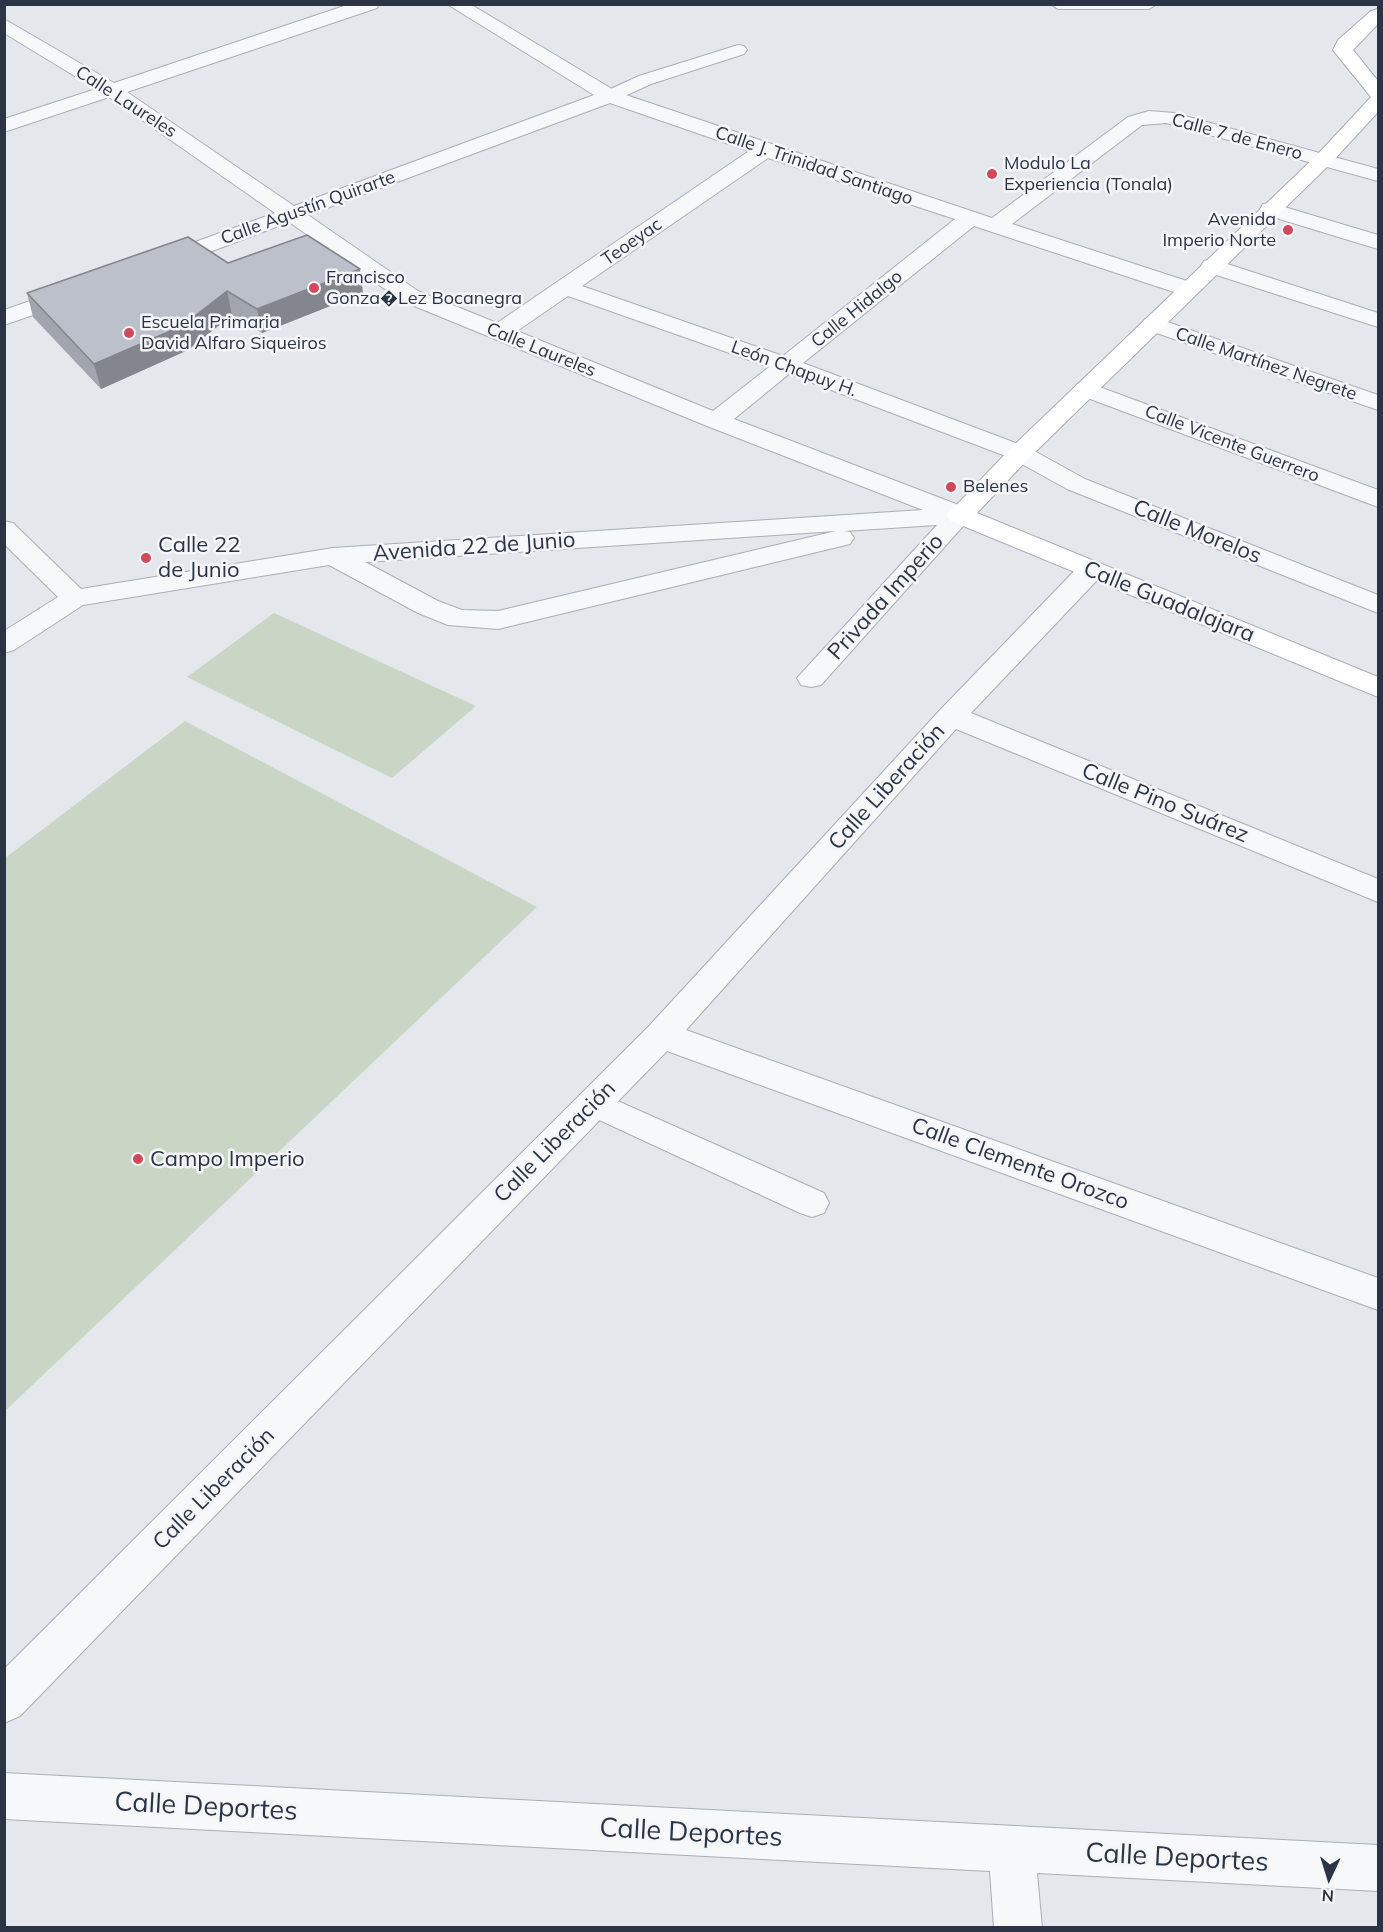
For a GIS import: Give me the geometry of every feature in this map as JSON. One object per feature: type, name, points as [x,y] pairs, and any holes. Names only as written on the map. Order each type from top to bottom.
[{"type":"street","points":[[4,126],[370,4]]},
{"type":"street","name":"Calle J. Trinidad Santiago","points":[[456,4],[610,96],[765,150],[1188,289]]},
{"type":"street","points":[[1378,15],[1346,44],[1343,50],[1378,93]]},
{"type":"street","name":"Calle Laureles","points":[[4,26],[113,91],[410,296],[716,421],[960,515]]},
{"type":"street","name":"Calle Agustín Quirarte","points":[[137,270],[292,215],[610,96]]},
{"type":"street","points":[[960,515],[1020,453],[1324,159],[1378,101]]},
{"type":"street","name":"Calle 7 de Enero","points":[[995,226],[1135,121],[1149,117],[1167,117],[1378,175]]},
{"type":"street","name":"Teoeyac","points":[[499,333],[765,150]]},
{"type":"street","points":[[1272,209],[1378,242]]},
{"type":"street","name":"Calle Hidalgo","points":[[716,421],[970,218]]},
{"type":"street","points":[[1212,266],[1378,320]]},
{"type":"street","points":[[4,318],[93,286]]},
{"type":"street","name":"León Chapuy H.","points":[[566,288],[786,365],[1020,453]]},
{"type":"street","name":"Calle Martínez Negrete","points":[[1153,324],[1378,403]]},
{"type":"street","name":"Calle Vicente Guerrero","points":[[1086,389],[1378,499]]},
{"type":"street","name":"Calle Morelos","points":[[1020,453],[1076,484],[1378,605]]},
{"type":"street","name":"Avenida 22 de Junio","points":[[4,644],[75,598],[333,556],[960,515]]},
{"type":"street","name":"Calle Guadalajara","points":[[960,515],[1378,688]]},
{"type":"street","name":"Privada Imperio","points":[[812,678],[960,515]]},
{"type":"street","points":[[333,556],[428,607],[458,619],[498,620],[930,517]]},
{"type":"street","points":[[4,529],[75,598]]},
{"type":"street","name":"Calle Liberación","points":[[4,1701],[661,1035],[951,716],[1091,570]]},
{"type":"street","name":"Calle Pino Suárez","points":[[951,716],[1378,891]]},
{"type":"street","name":"Calle Clemente Orozco","points":[[661,1035],[1378,1294]]},
{"type":"street","name":"Calle Deportes","points":[[4,1796],[1378,1868]]},
{"type":"street","points":[[1012,1850],[1018,1928]]},
{"type":"lane","points":[[1058,4],[1149,4]]},
{"type":"lane","points":[[610,96],[645,80],[738,50]]},
{"type":"lane","points":[[593,1104],[812,1203]]},
{"type":"green space","points":[[274,613],[476,706],[392,778],[187,677]]},
{"type":"green space","name":"Campo Imperio","points":[[185,721],[537,907],[5,1411],[5,858]]},
{"type":"building","points":[[307,235],[360,269],[257,309],[227,291],[182,326],[94,364],[27,293],[188,237],[228,263]]},
{"type":"place","name":"Modulo La Experiencia (Tonala)","points":[[992,174]]},
{"type":"place","name":"Avenida Imperio Norte","points":[[1288,230]]},
{"type":"place","name":"Francisco Gonza�Lez Bocanegra","points":[[314,288]]},
{"type":"place","name":"Escuela Primaria David Alfaro Siqueiros","points":[[129,333]]},
{"type":"place","name":"Belenes","points":[[951,487]]},
{"type":"place","name":"Calle 22 de Junio","points":[[146,558]]},
{"type":"place","name":"Campo Imperio","points":[[138,1159]]}]
